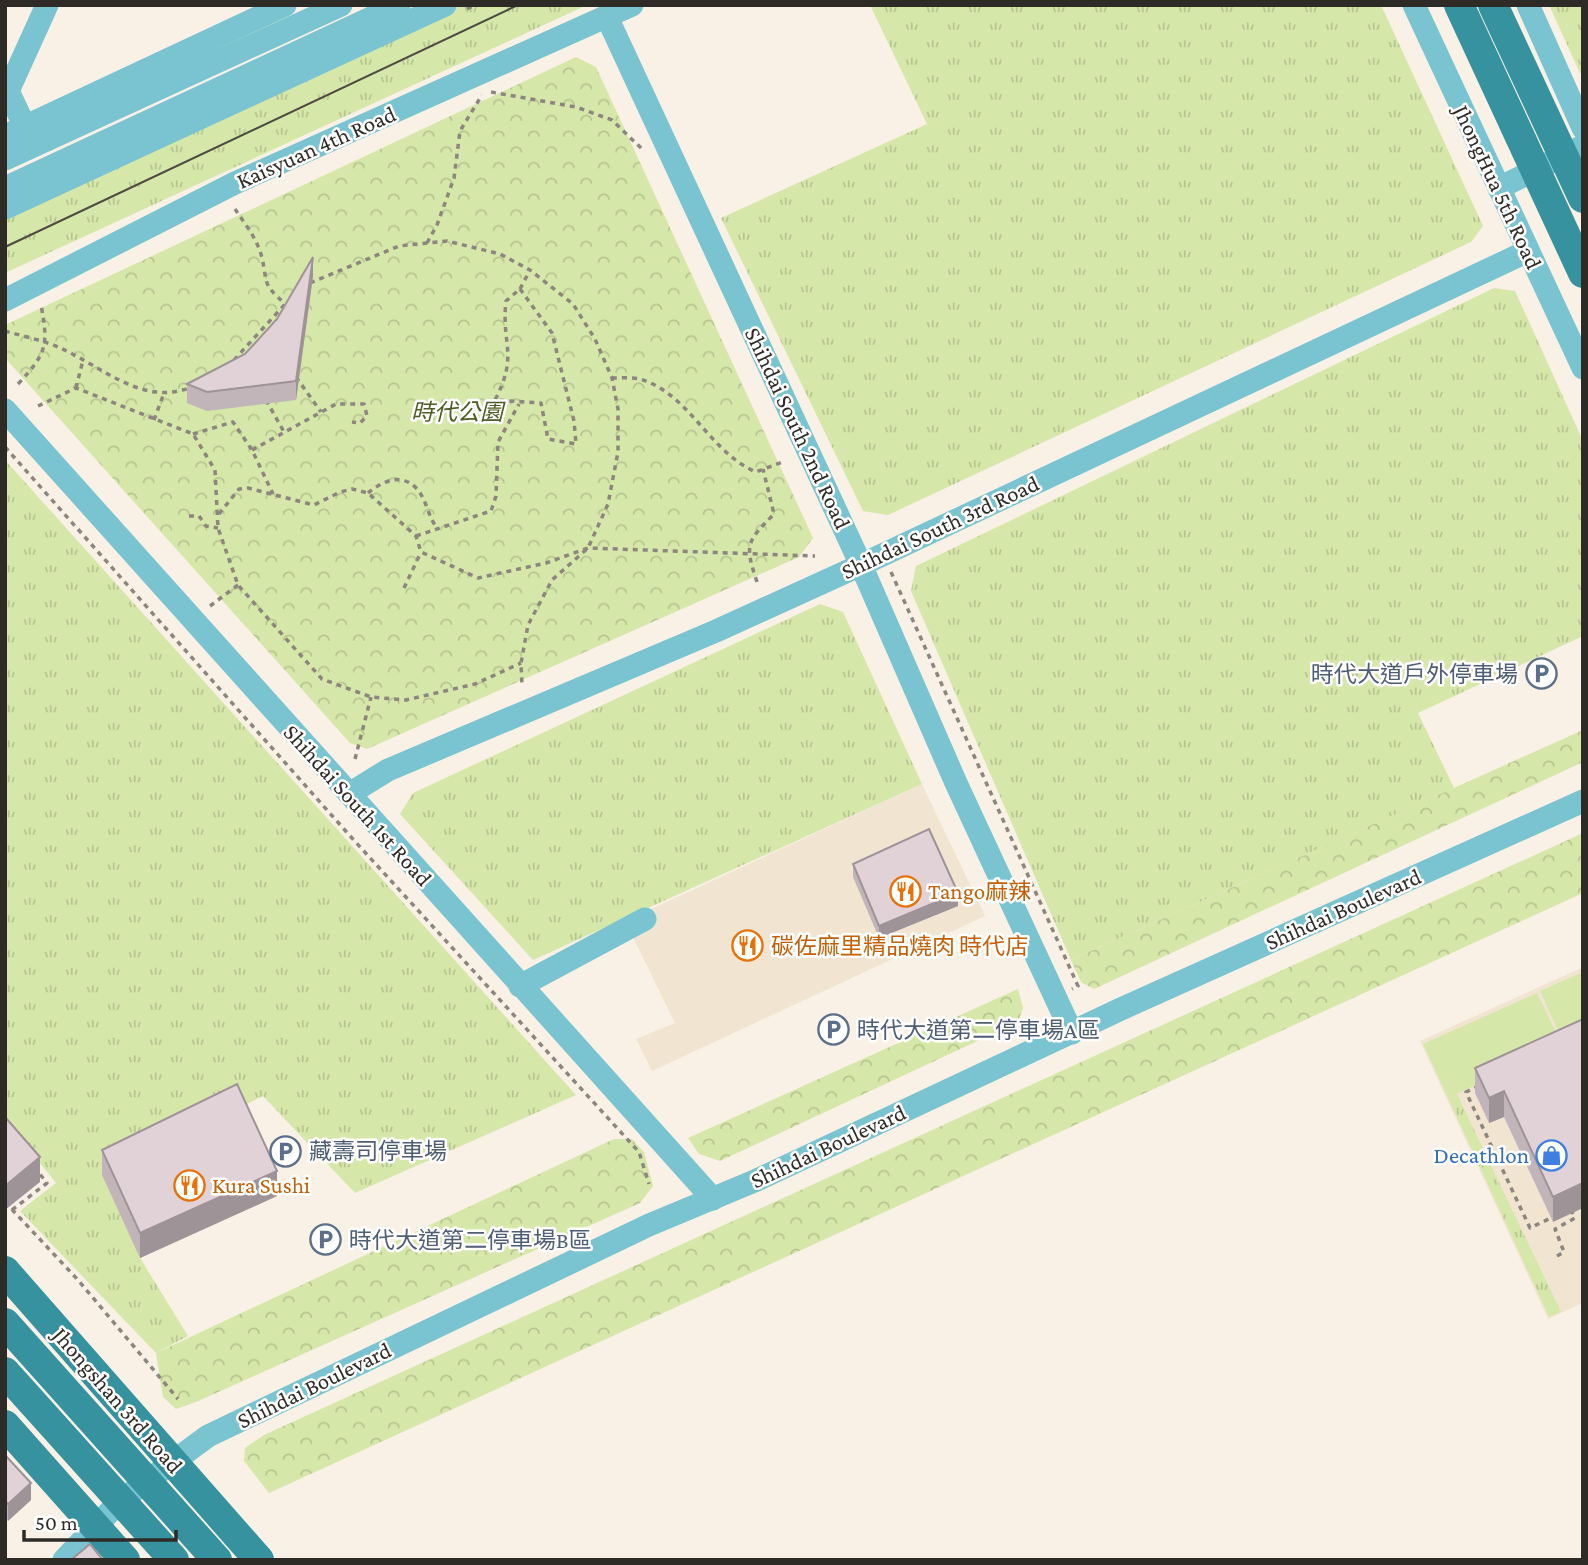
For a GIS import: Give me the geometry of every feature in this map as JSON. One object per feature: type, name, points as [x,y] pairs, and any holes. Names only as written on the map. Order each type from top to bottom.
[{"type":"main road","name":"JhongHua 5th Road","points":[[1459,5],[1583,273]]},
{"type":"main road","points":[[1493,5],[1573,151],[1583,198]]},
{"type":"main road","name":"Jhongshan 3rd Road","points":[[5,1271],[259,1560]]},
{"type":"main road","name":"Jhongshan 3rd Road","points":[[5,1323],[218,1560]]},
{"type":"main road","points":[[5,1372],[174,1560]]},
{"type":"main road","points":[[5,1425],[125,1560]]},
{"type":"street","points":[[47,5],[8,90],[15,132],[273,8]]},
{"type":"street","points":[[5,159],[341,5]]},
{"type":"street","points":[[5,188],[400,5]]},
{"type":"street","points":[[5,208],[445,5]]},
{"type":"street","name":"Kaisyuan 4th Road","points":[[5,300],[235,183],[632,5]]},
{"type":"street","name":"JhongHua 5th Road","points":[[1414,5],[1583,369]]},
{"type":"street","points":[[1528,5],[1583,128]]},
{"type":"street","name":"Shihdai South 2nd Road","points":[[607,17],[861,565],[956,783],[1072,1033]]},
{"type":"street","points":[[1499,188],[1573,151]]},
{"type":"street","name":"Shihdai South 3rd Road","points":[[349,793],[388,770],[716,631],[861,565],[1528,251]]},
{"type":"street","name":"Shihdai South 1st Road","points":[[5,410],[713,1199]]},
{"type":"street","name":"Shihdai Boulevard","points":[[64,1560],[120,1501],[208,1436],[649,1225],[713,1199],[1583,801]]},
{"type":"street","points":[[520,986],[645,919]]},
{"type":"path","points":[[427,243],[437,225],[454,178],[460,131],[484,92],[540,99],[612,120],[642,149]]},
{"type":"path","points":[[236,209],[254,239],[262,259],[262,272],[267,288],[285,304]]},
{"type":"path","points":[[306,285],[399,246],[447,241],[500,254],[530,270],[572,304],[595,339],[612,378],[618,409],[618,452],[608,504],[588,548],[552,580],[528,625],[521,663],[522,686]]},
{"type":"path","points":[[520,289],[552,334],[574,421],[576,444],[548,439],[541,403],[519,404],[495,400],[508,376],[510,352],[504,317],[506,301],[520,289],[530,270]]},
{"type":"path","points":[[233,361],[292,296]]},
{"type":"path","points":[[18,384],[41,359],[46,343],[40,301]]},
{"type":"path","points":[[262,329],[270,340]]},
{"type":"path","points":[[5,331],[46,343],[83,359],[137,390],[186,390],[196,384]]},
{"type":"path","points":[[76,388],[83,359]]},
{"type":"path","points":[[292,371],[321,412]]},
{"type":"path","points":[[612,378],[640,379],[677,399],[712,441],[737,464],[756,472],[785,461]]},
{"type":"path","points":[[38,407],[76,388],[193,434],[233,422],[252,450],[273,494]]},
{"type":"path","points":[[154,420],[164,392]]},
{"type":"path","points":[[266,399],[285,433]]},
{"type":"path","points":[[252,450],[336,404],[364,404],[367,416],[360,424],[352,422]]},
{"type":"path","points":[[416,536],[491,511],[496,496],[498,442],[519,404]]},
{"type":"path","points":[[193,434],[215,470],[218,527],[238,585],[322,679],[371,697],[407,700],[475,684],[521,663]]},
{"type":"path","points":[[5,447],[351,837],[639,1153],[649,1184]]},
{"type":"path","points":[[757,582],[748,554],[748,541],[774,514],[763,469]]},
{"type":"path","points":[[368,493],[382,481],[402,480],[418,490],[430,520],[438,529]]},
{"type":"path","points":[[219,514],[239,489],[273,494],[314,505],[352,489],[368,493],[416,536],[421,552],[404,588]]},
{"type":"path","points":[[189,516],[199,516],[206,526],[218,527]]},
{"type":"path","points":[[421,552],[478,578],[546,563],[588,548],[815,556]]},
{"type":"path","points":[[890,570],[1078,986]]},
{"type":"path","points":[[211,606],[238,585]]},
{"type":"path","points":[[355,759],[371,697]]},
{"type":"path","points":[[1489,1081],[1466,1092],[1530,1227],[1564,1212]]},
{"type":"path","points":[[12,1210],[47,1183],[30,1163]]},
{"type":"path","points":[[5,1202],[79,1280],[178,1399]]},
{"type":"path","points":[[1557,1256],[1564,1252],[1555,1229],[1575,1218],[1571,1210],[1580,1207]]},
{"type":"shaded area","points":[[922,784],[985,916],[652,1071],[636,1039],[675,1023],[625,921]]},
{"type":"shaded area","points":[[1583,967],[1583,1303],[1548,1319],[1420,1041]]},
{"type":"green space","points":[[458,5],[587,5],[5,273],[5,215]]},
{"type":"green space","points":[[870,5],[1381,5],[1483,226],[1471,242],[888,515],[863,511],[721,218],[927,124]]},
{"type":"green space","points":[[1549,5],[1583,5],[1583,75],[1580,73]]},
{"type":"green space","name":"時代公園","points":[[576,57],[596,67],[813,538],[799,557],[367,749],[350,743],[5,358],[5,325]]},
{"type":"green space","points":[[1494,288],[1515,291],[1583,441],[1583,636],[1418,713],[1454,788],[1071,960],[911,591],[916,566]]},
{"type":"green space","points":[[5,460],[576,1095],[355,1193],[263,1096],[237,1109],[140,1258],[188,1336],[156,1353],[20,1211],[56,1183],[5,1120]]},
{"type":"green space","points":[[820,604],[843,612],[922,784],[533,960],[400,814],[413,793]]},
{"type":"green space","points":[[1583,730],[1583,762],[1094,989],[1081,982],[1071,960]]},
{"type":"green space","points":[[1583,833],[1583,893],[269,1493],[244,1461],[245,1448],[264,1435]]},
{"type":"green space","points":[[1583,972],[1583,1043],[1567,1050],[1540,991]]},
{"type":"green space","points":[[1018,989],[1023,1008],[1018,1022],[720,1161],[699,1154],[688,1138]]},
{"type":"green space","points":[[1537,993],[1562,1045],[1448,1098],[1423,1044]]},
{"type":"green space","points":[[1457,1094],[1561,1312],[1549,1317],[1448,1098]]},
{"type":"green space","points":[[614,1139],[632,1139],[644,1152],[653,1186],[640,1203],[196,1402],[176,1409],[163,1397],[156,1353]]},
{"type":"building","points":[[313,257],[296,381],[207,392],[187,384],[245,354],[277,319]]},
{"type":"building","name":"Tango麻辣","points":[[929,829],[958,893],[879,926],[853,864]]},
{"type":"building","name":"Decathlon","points":[[1583,1019],[1583,1183],[1553,1197],[1504,1091],[1489,1098],[1475,1068]]},
{"type":"building","name":"Kura Sushi","points":[[237,1084],[277,1171],[140,1233],[102,1150]]},
{"type":"building","points":[[5,1117],[40,1157],[5,1186]]},
{"type":"building","points":[[5,1455],[31,1483],[8,1504],[5,1501]]},
{"type":"building","points":[[90,1544],[103,1560],[71,1560]]},
{"type":"tram line","points":[[5,247],[518,5]]},
{"type":"place","name":"時代大道戶外停車場","points":[[1541,674]]},
{"type":"place","name":"Tango麻辣","points":[[905,891]]},
{"type":"place","name":"碳佐麻里精品燒肉 時代店","points":[[748,946]]},
{"type":"place","name":"時代大道第二停車場A區","points":[[834,1030]]},
{"type":"place","name":"藏壽司停車場","points":[[286,1151]]},
{"type":"place","name":"Decathlon","points":[[1552,1155]]},
{"type":"place","name":"Kura Sushi","points":[[189,1185]]},
{"type":"place","name":"時代大道第二停車場B區","points":[[326,1240]]}]
